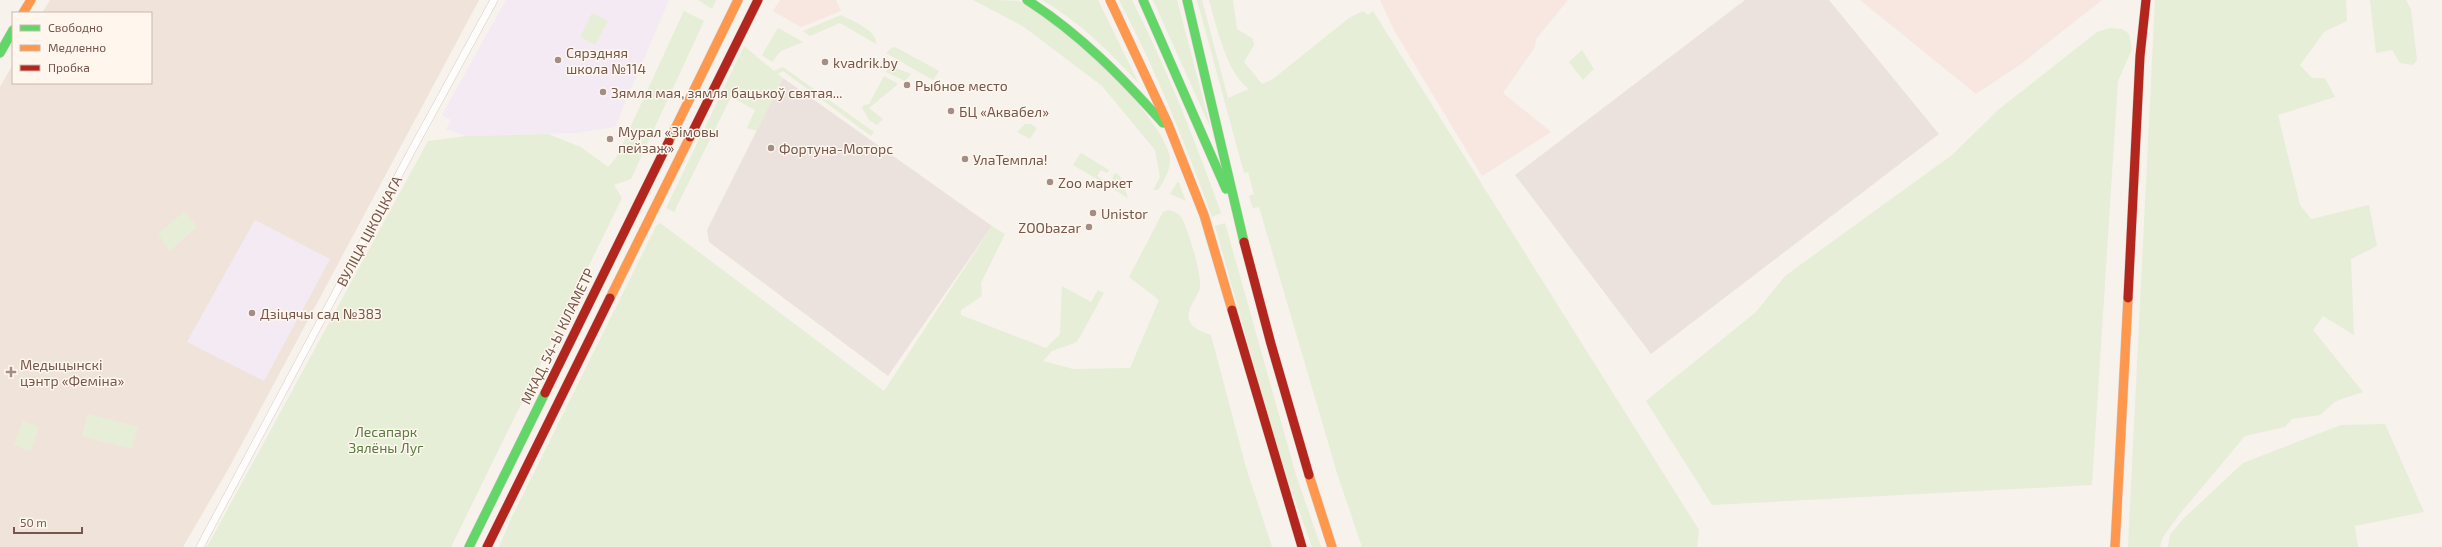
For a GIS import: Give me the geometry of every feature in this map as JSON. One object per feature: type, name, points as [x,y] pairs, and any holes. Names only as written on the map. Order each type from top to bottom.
[{"type":"main road","points":[[24,12],[30,0]]},
{"type":"main road","name":"МКАД, 54-Ы КІЛАМЕТР","points":[[469,547],[738,0]]},
{"type":"main road","points":[[487,547],[685,144],[758,0]]},
{"type":"main road","points":[[1027,0],[1076,32],[1098,53],[1164,123],[1172,136]]},
{"type":"main road","points":[[1110,0],[1136,53],[1172,136],[1207,224],[1302,547]]},
{"type":"main road","points":[[1143,0],[1237,214]]},
{"type":"main road","points":[[1187,0],[1237,214],[1307,473],[1332,547]]},
{"type":"main road","points":[[2138,0],[2140,56]]},
{"type":"main road","points":[[2116,547],[2140,56],[2146,0]]},
{"type":"main road","points":[[0,53],[12,32]]},
{"type":"street","name":"ВУЛІЦА ЦІКОЦКАГА","points":[[200,547],[412,150],[494,0]]},
{"type":"shaded area","points":[[50,0],[479,0],[230,466],[183,547],[0,547],[0,87],[12,66],[12,84],[152,84],[152,12],[43,12]]},
{"type":"shaded area","name":"Сярэдняя школа №114","points":[[506,0],[669,0],[615,127],[576,133],[466,136],[446,129],[451,120],[442,115]]},
{"type":"shaded area","points":[[780,0],[836,0],[841,11],[801,27],[773,11]]},
{"type":"shaded area","points":[[1380,0],[1568,0],[1536,39],[1535,47],[1503,93],[1551,132],[1482,176],[1395,32]]},
{"type":"shaded area","points":[[1745,0],[1829,0],[1939,134],[1651,354],[1515,175]]},
{"type":"shaded area","points":[[1860,0],[2102,0],[2021,64],[1976,94]]},
{"type":"shaded area","points":[[783,78],[992,226],[888,376],[709,242],[707,230]]},
{"type":"shaded area","name":"Дзіцячы сад №383","points":[[255,220],[330,259],[264,381],[187,342]]},
{"type":"green space","points":[[698,0],[716,0],[712,9]]},
{"type":"green space","points":[[973,0],[1019,1],[1059,26],[1105,67],[1146,113],[1169,153],[1169,167],[1166,177],[1158,190],[1153,190],[1160,177],[1155,150],[1102,86],[1024,27]]},
{"type":"green space","points":[[1042,0],[1098,0],[1139,84],[1094,38],[1069,18]]},
{"type":"green space","points":[[1119,0],[1132,0],[1145,26],[1180,105],[1221,213],[1212,217],[1169,107],[1133,26]]},
{"type":"green space","points":[[1153,0],[1177,0],[1211,129]]},
{"type":"green space","points":[[1197,0],[1202,0],[1228,98],[1249,89],[1234,72],[1228,60],[1219,36],[1209,0],[1233,0],[1237,29],[1253,39],[1254,45],[1244,62],[1262,84],[1273,79],[1349,18],[1363,11],[1368,15],[1373,11],[1699,530],[1697,547],[1362,547],[1337,473],[1259,207],[1253,208],[1249,196],[1254,194],[1248,172],[1244,173]]},
{"type":"green space","points":[[2155,0],[2346,0],[2347,21],[2324,32],[2300,65],[2312,78],[2325,78],[2335,97],[2278,115],[2300,205],[2311,219],[2369,205],[2377,246],[2351,259],[2354,335],[2323,316],[2313,330],[2363,392],[2336,401],[2320,415],[2292,419],[2285,427],[2245,436],[2178,516],[2163,537],[2160,547],[2128,547]]},
{"type":"green space","points":[[2370,0],[2406,0],[2411,9],[2417,60],[2413,65],[2400,63],[2392,50],[2376,53]]},
{"type":"green space","name":"Лесапарк Зялёны Луг","points":[[684,11],[704,21],[631,179],[614,185],[622,198],[451,547],[207,547],[428,141],[466,136],[548,134],[581,147],[608,167],[616,158]]},
{"type":"green space","points":[[592,13],[608,21],[595,45],[580,37]]},
{"type":"green space","points":[[841,15],[863,26],[873,34],[876,44],[840,23],[810,36],[803,31]]},
{"type":"green space","points":[[778,28],[803,42],[781,51],[772,62],[762,55]]},
{"type":"green space","points":[[2110,28],[2122,29],[2129,34],[2132,49],[2118,81],[2092,485],[1712,505],[1646,401],[1756,312],[1785,276],[1952,155],[1998,110],[2097,32]]},
{"type":"green space","points":[[744,46],[774,71],[783,67],[874,132],[871,136],[783,71],[778,74],[783,78],[757,131],[747,128],[755,110],[731,97],[674,212],[666,208]]},
{"type":"green space","points":[[893,47],[939,71],[933,80],[886,53]]},
{"type":"green space","points":[[1582,50],[1594,69],[1583,80],[1569,62]]},
{"type":"green space","points":[[890,66],[911,74],[905,81],[886,72]]},
{"type":"green space","points":[[884,76],[898,84],[869,108],[883,119],[877,125],[869,120],[862,108],[864,105],[869,104]]},
{"type":"green space","points":[[1025,124],[1031,124],[1037,128],[1030,139],[1017,132]]},
{"type":"green space","points":[[1081,153],[1109,170],[1107,173],[1101,170],[1097,176],[1103,180],[1102,182],[1073,165]]},
{"type":"green space","points":[[1115,173],[1120,176],[1128,198],[1108,186]]},
{"type":"green space","points":[[1178,181],[1186,201],[1170,194]]},
{"type":"green space","points":[[1168,210],[1175,212],[1181,217],[1191,241],[1199,273],[1200,288],[1190,308],[1188,316],[1189,320],[1195,328],[1211,335],[1245,464],[1272,547],[499,547],[510,521],[656,226],[660,223],[884,391],[992,226],[1005,234],[981,283],[982,296],[961,310],[961,315],[1046,348],[1060,334],[1062,286],[1091,302],[1098,290],[1104,293],[1077,342],[1052,351],[1043,361],[1073,369],[1130,368],[1159,300],[1129,277],[1163,212]]},
{"type":"green space","points":[[185,211],[197,227],[170,251],[158,234]]},
{"type":"green space","points":[[1225,223],[1296,475],[1321,547],[1312,547],[1282,464],[1215,226]]},
{"type":"green space","points":[[88,414],[138,427],[132,449],[82,436]]},
{"type":"green space","points":[[23,421],[39,427],[31,451],[14,445]]},
{"type":"green space","points":[[2385,424],[2424,512],[2355,526],[2358,547],[2168,547],[2170,535],[2183,519],[2243,463],[2341,425]]},
{"type":"traffic: fast","points":[[1027,0],[1065,27],[1100,57],[1163,123]]},
{"type":"traffic: fast","points":[[1143,0],[1226,189]]},
{"type":"traffic: fast","points":[[1187,0],[1244,242]]},
{"type":"traffic: fast","points":[[0,53],[12,32]]},
{"type":"traffic: fast","points":[[469,547],[545,393]]},
{"type":"traffic: slow","points":[[24,12],[31,0]]},
{"type":"traffic: slow","points":[[669,141],[738,0]]},
{"type":"traffic: slow","points":[[1110,0],[1168,124],[1204,215],[1232,310]]},
{"type":"traffic: slow","points":[[610,298],[690,137]]},
{"type":"traffic: slow","points":[[2115,547],[2128,298]]},
{"type":"traffic: slow","points":[[1309,475],[1332,547]]},
{"type":"traffic: jam","points":[[690,137],[758,0]]},
{"type":"traffic: jam","points":[[2128,298],[2140,56],[2146,0]]},
{"type":"traffic: jam","points":[[545,393],[669,141]]},
{"type":"traffic: jam","points":[[1244,242],[1271,344],[1309,475]]},
{"type":"traffic: jam","points":[[487,547],[610,298]]},
{"type":"traffic: jam","points":[[1232,310],[1302,547]]},
{"type":"place","name":"Сярэдняя школа №114","points":[[558,60]]},
{"type":"place","name":"kvadrik.by","points":[[825,62]]},
{"type":"place","name":"Рыбное место","points":[[907,85]]},
{"type":"place","name":"Зямля мая, зямля бацькоў святая...","points":[[603,92]]},
{"type":"place","name":"БЦ «Аквабел»","points":[[951,111]]},
{"type":"place","name":"Мурал «Зімовы пейзаж»","points":[[610,139]]},
{"type":"place","name":"Фортуна-Моторс","points":[[771,148]]},
{"type":"place","name":"УлаТемпла!","points":[[965,159]]},
{"type":"place","name":"Zoo маркет","points":[[1050,182]]},
{"type":"place","name":"Unistor","points":[[1093,213]]},
{"type":"place","name":"ZOObazar","points":[[1089,227]]},
{"type":"place","name":"Дзіцячы сад №383","points":[[252,313]]},
{"type":"place","name":"Медыцынскі цэнтр «Феміна»","points":[[11,372]]}]
